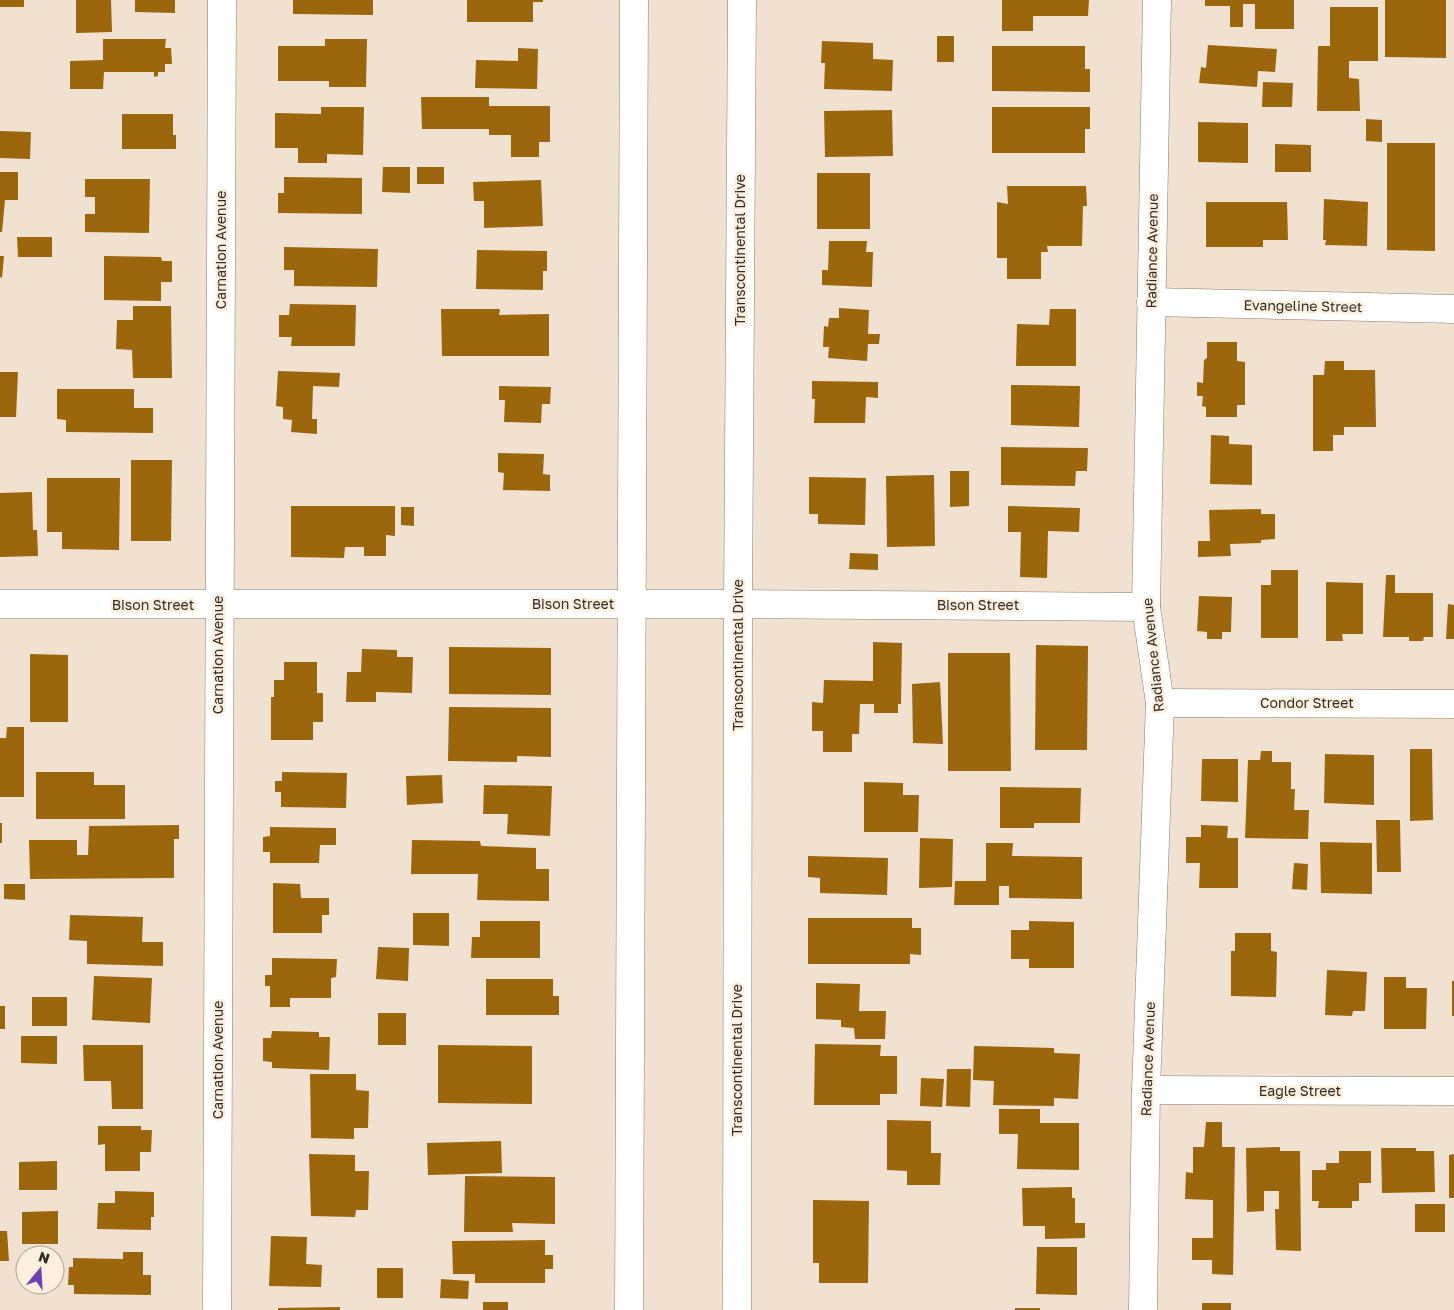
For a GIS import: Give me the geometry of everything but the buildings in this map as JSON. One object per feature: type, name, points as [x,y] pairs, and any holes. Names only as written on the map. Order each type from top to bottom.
[{"type":"street","name":"Carnation Avenue","points":[[217,1310],[218,606],[222,0]]},
{"type":"street","points":[[629,1310],[634,0]]},
{"type":"street","name":"Transcontinental Drive","points":[[737,1310],[738,604],[742,0]]},
{"type":"street","name":"Radiance Avenue","points":[[1144,1310],[1146,1090],[1160,703],[1146,606],[1157,0]]},
{"type":"street","name":"Evangeline Street","points":[[1151,302],[1454,309]]},
{"type":"street","name":"Bison Street","points":[[0,604],[218,606],[632,604],[1146,606]]},
{"type":"street","name":"Condor Street","points":[[1160,703],[1454,704]]},
{"type":"street","name":"Eagle Street","points":[[1146,1090],[1454,1091]]}]
